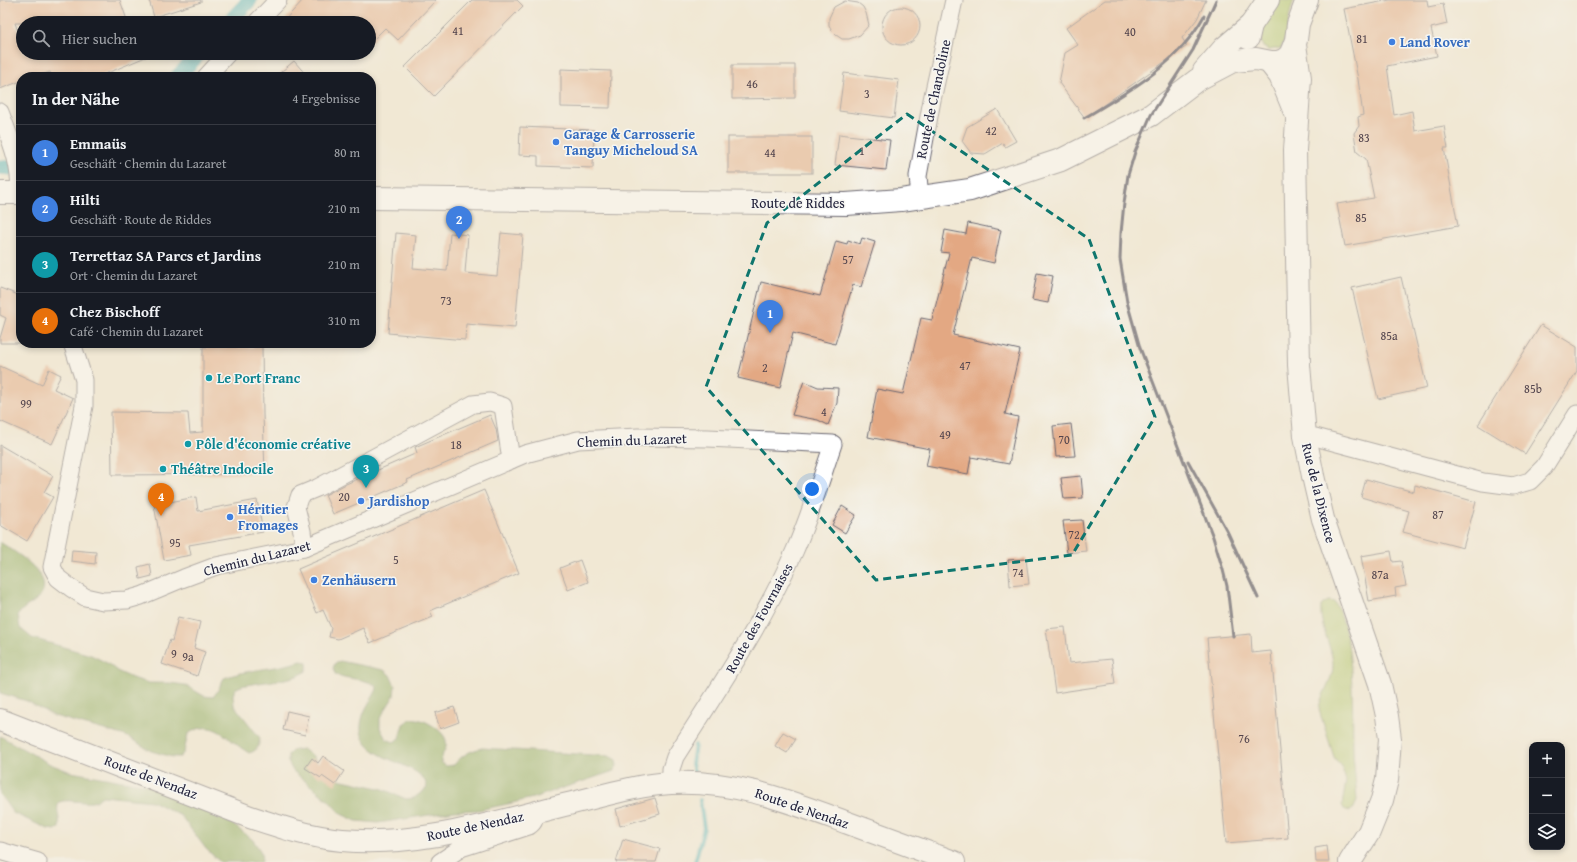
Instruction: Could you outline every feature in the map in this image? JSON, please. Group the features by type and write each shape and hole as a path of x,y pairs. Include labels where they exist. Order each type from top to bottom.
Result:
{"main road":[{"path":"1266,61 1249,45 1248,39 1251,25 1268,0"},
{"path":"1296,35 1307,0"},
{"name":"Route de Riddes","path":"1197,80 1224,48 1251,25"},
{"name":"Route de Riddes","path":"376,198 846,204 920,198 970,190 1061,160 1151,115 1197,80 1233,61 1248,59 1278,62 1284,60 1290,55 1296,35"},
{"name":"Rue de la Dixence","path":"1296,35 1300,78 1296,117 1295,150 1299,365 1305,436 1323,519 1380,684 1389,726 1390,751 1385,791 1374,822 1357,859"},
{"name":"Rue de la Dixence","path":"1266,61 1280,76 1291,99 1296,117"},
{"name":"Route de Nendaz","path":"0,720 250,817 284,828 342,840 367,841 419,838 444,834 635,788 671,776 764,793 954,862"}],"street":[{"path":"263,16 278,0"},
{"name":"Route de Chandoline","path":"920,198 918,176 932,100 954,0"},
{"path":"211,72 222,60"},
{"path":"0,112 4,133 16,154 15,189"},
{"name":"Chemin du Lazaret","path":"74,348 84,380 84,406 52,568 58,578 71,588 85,597 103,601 116,601 140,596 216,566 304,548 525,454 578,440 638,437 708,438 834,444"},
{"path":"304,548 302,531 296,507 300,495 317,488 473,404 490,402 503,406 511,460"},
{"path":"1305,436 1318,438 1483,482 1513,486 1530,481 1544,467 1577,414"},
{"name":"Route des Fournaises","path":"671,776 675,757 740,655 769,604 796,549 834,444"},
{"path":"440,862 461,848 529,826 535,819 533,813"},
{"path":"0,851 38,862"}],"highlighted area":[{"path":"907,114 1089,239 1155,417 1072,555 876,580 706,387 767,223"}],"green space":[{"path":"1281,0 1294,0 1281,48 1269,50 1263,47 1259,34"},
{"path":"0,542 32,565 43,581 43,589 39,597 23,609 18,615 20,628 32,638 91,655 107,663 117,671 132,678 149,683 185,685 204,696 213,697 218,691 224,678 233,675 301,661 307,662 307,670 295,677 244,685 235,689 233,695 234,705 260,738 257,748 249,753 220,732 206,728 197,729 188,734 184,752 180,757 172,757 151,751 126,736 54,716 27,701 0,693"},
{"path":"1328,601 1335,602 1341,617 1346,634 1351,672 1353,758 1357,800 1354,808 1349,811 1344,809 1342,805 1346,781 1342,768 1334,757 1319,710 1333,669 1332,656 1323,627 1321,613 1321,606"},
{"path":"340,661 384,670 390,675 395,686 394,696 380,718 380,728 386,739 394,742 399,738 403,724 410,719 426,722 432,725 445,737 446,746 441,762 446,766 454,765 466,754 482,748 609,756 616,760 617,766 614,771 533,798 508,804 479,810 455,811 378,823 356,821 341,814 328,800 293,771 288,762 288,755 293,750 303,749 313,756 320,768 334,778 383,789 406,799 414,798 427,788 423,778 414,771 377,753 367,745 362,734 362,719 363,714 377,689 375,685 370,683 335,674 333,668 335,663"},
{"path":"0,736 50,764 71,772 146,785 208,809 232,824 253,840 261,852 262,862 220,862 206,849 181,816 152,801 103,796 92,802 59,802 59,828 55,830 48,829 13,813 0,795"}],"building":[{"path":"0,0 120,0 126,16 16,16 16,60 138,60 110,72 16,72 16,83 0,89"},
{"path":"149,0 201,0 201,2 154,16"},
{"path":"303,0 436,0 398,40 385,28 376,37 376,16 288,16"},
{"path":"472,0 517,0 523,6 434,96 405,67"},
{"path":"1105,0 1206,0 1197,19 1182,38 1187,46 1085,118 1059,83 1065,53 1078,45 1066,28"},
{"path":"1390,0 1427,0 1428,7 1443,4 1447,24 1431,28 1437,56 1387,66 1394,115 1412,111 1415,131 1444,126 1448,148 1444,148 1458,226 1345,246 1337,204 1374,198 1366,159 1357,152 1354,133 1359,126 1358,117 1363,115 1358,79 1344,9"},
{"path":"845,1 858,3 863,7 869,25 860,35 849,39 842,39 836,35 829,25 829,18 834,7"},
{"path":"897,7 905,7 915,12 919,19 919,33 915,40 905,45 897,45 887,40 885,37 882,30 882,22 887,12 890,10"},
{"path":"294,61 304,72 281,72"},
{"path":"732,65 795,65 795,98 732,99"},
{"path":"561,69 611,71 610,108 561,107"},
{"path":"844,73 899,80 894,118 839,111"},
{"path":"997,109 1016,141 1005,147 1003,143 985,154 971,153 962,141 967,127"},
{"name":"Garage & Carrosserie Tanguy Micheloud SA","path":"520,127 594,130 593,168 538,166 538,156 519,155"},
{"path":"839,134 890,140 886,170 835,165"},
{"path":"728,137 812,137 812,173 728,173"},
{"path":"968,223 1001,230 994,263 972,258 953,335 1020,350 1005,414 1018,417 1009,464 971,457 968,474 926,466 930,449 868,437 877,389 903,394 921,318 932,320 949,253 941,252 945,230 966,234"},
{"path":"396,233 416,235 413,268 447,271 450,233 468,235 465,273 497,276 501,233 523,235 515,328 466,324 465,340 388,333"},
{"path":"862,238 875,242 861,287 853,285 835,344 793,333 780,388 738,378 761,282 820,296 836,241 847,244 848,240 860,244"},
{"path":"1037,273 1053,276 1048,303 1032,300"},
{"path":"1401,277 1427,388 1378,399 1352,288"},
{"path":"0,288 16,294 16,343 0,343 6,318 0,315"},
{"path":"1541,325 1577,347 1577,371 1525,454 1478,425"},
{"name":"Pôle d'économie créative","path":"203,348 262,348 265,474 112,475 111,412 188,413 190,433 203,432"},
{"path":"0,366 42,385 49,369 61,375 54,389 73,398 52,444 0,421"},
{"path":"804,381 818,387 838,388 837,403 828,425 818,420 792,415"},
{"path":"490,415 496,429 498,441 333,514 325,495 346,484 417,453 415,447"},
{"path":"1071,424 1075,456 1056,457 1053,426"},
{"path":"0,445 53,476 44,492 53,497 27,541 0,525"},
{"path":"1081,476 1083,498 1064,499 1061,478"},
{"path":"1366,479 1414,492 1415,485 1476,502 1463,548 1403,532 1409,511 1361,497"},
{"path":"484,490 519,573 430,611 433,617 370,643 363,628 338,639 329,637 331,628 323,610 317,613 298,569"},
{"path":"196,497 198,511 257,500 263,532 189,545 191,555 164,560 154,505"},
{"path":"842,506 856,515 845,533 832,525"},
{"path":"1082,520 1086,551 1067,553 1063,521"},
{"path":"72,550 96,552 95,564 71,561"},
{"path":"1391,551 1393,562 1401,561 1406,586 1395,588 1396,596 1369,601 1361,556"},
{"path":"1026,559 1029,584 1010,586 1008,560"},
{"path":"580,560 588,582 568,590 560,568"},
{"path":"150,564 152,576 140,579 138,567"},
{"path":"178,617 200,622 194,648 205,652 197,676 162,664 170,640 172,641"},
{"path":"1065,627 1069,663 1112,659 1115,684 1055,693 1046,629"},
{"path":"1251,634 1252,653 1271,651 1288,838 1226,843 1207,638"},
{"path":"454,707 459,722 440,729 435,713"},
{"path":"287,711 309,716 305,735 283,730"},
{"path":"783,732 796,739 787,753 775,746"},
{"path":"323,756 344,771 335,785 322,776 321,778 305,768 312,758 318,763"},
{"path":"655,798 660,814 620,826 616,809"},
{"path":"623,839 660,849 656,862 616,862"},
{"path":"1327,846 1329,862 1316,862 1315,848"}],"waterway":[{"path":"235,16 250,0"},
{"path":"182,72 193,60"},
{"path":"0,167 16,169"},
{"path":"694,771 692,764 695,745"},
{"path":"695,862 704,828 700,800"}],"railway":[{"path":"1216,0 1193,50 1151,115 1135,152 1128,175 1124,203 1120,259 1127,302 1140,348 1213,537 1223,570 1227,586 1233,636"},
{"path":"1084,118 1135,87 1166,63 1193,33 1204,16"},
{"path":"1188,461 1227,531 1258,598"}],"place":[{"name":"Land Rover","path":"1392,42"},
{"name":"Garage & Carrosserie Tanguy Micheloud SA","path":"556,142"},
{"name":"Hilti","path":"459,239"},
{"name":"Emmaüs","path":"770,333"},
{"name":"Le Port Franc","path":"209,378"},
{"name":"Pôle d'économie créative","path":"188,444"},
{"name":"Théâtre Indocile","path":"163,469"},
{"name":"Terrettaz SA Parcs et Jardins","path":"366,488"},
{"name":"Jardishop","path":"361,501"},
{"name":"Chez Bischoff","path":"161,516"},
{"name":"Héritier Fromages","path":"230,517"},
{"name":"Zenhäusern","path":"314,580"}]}
